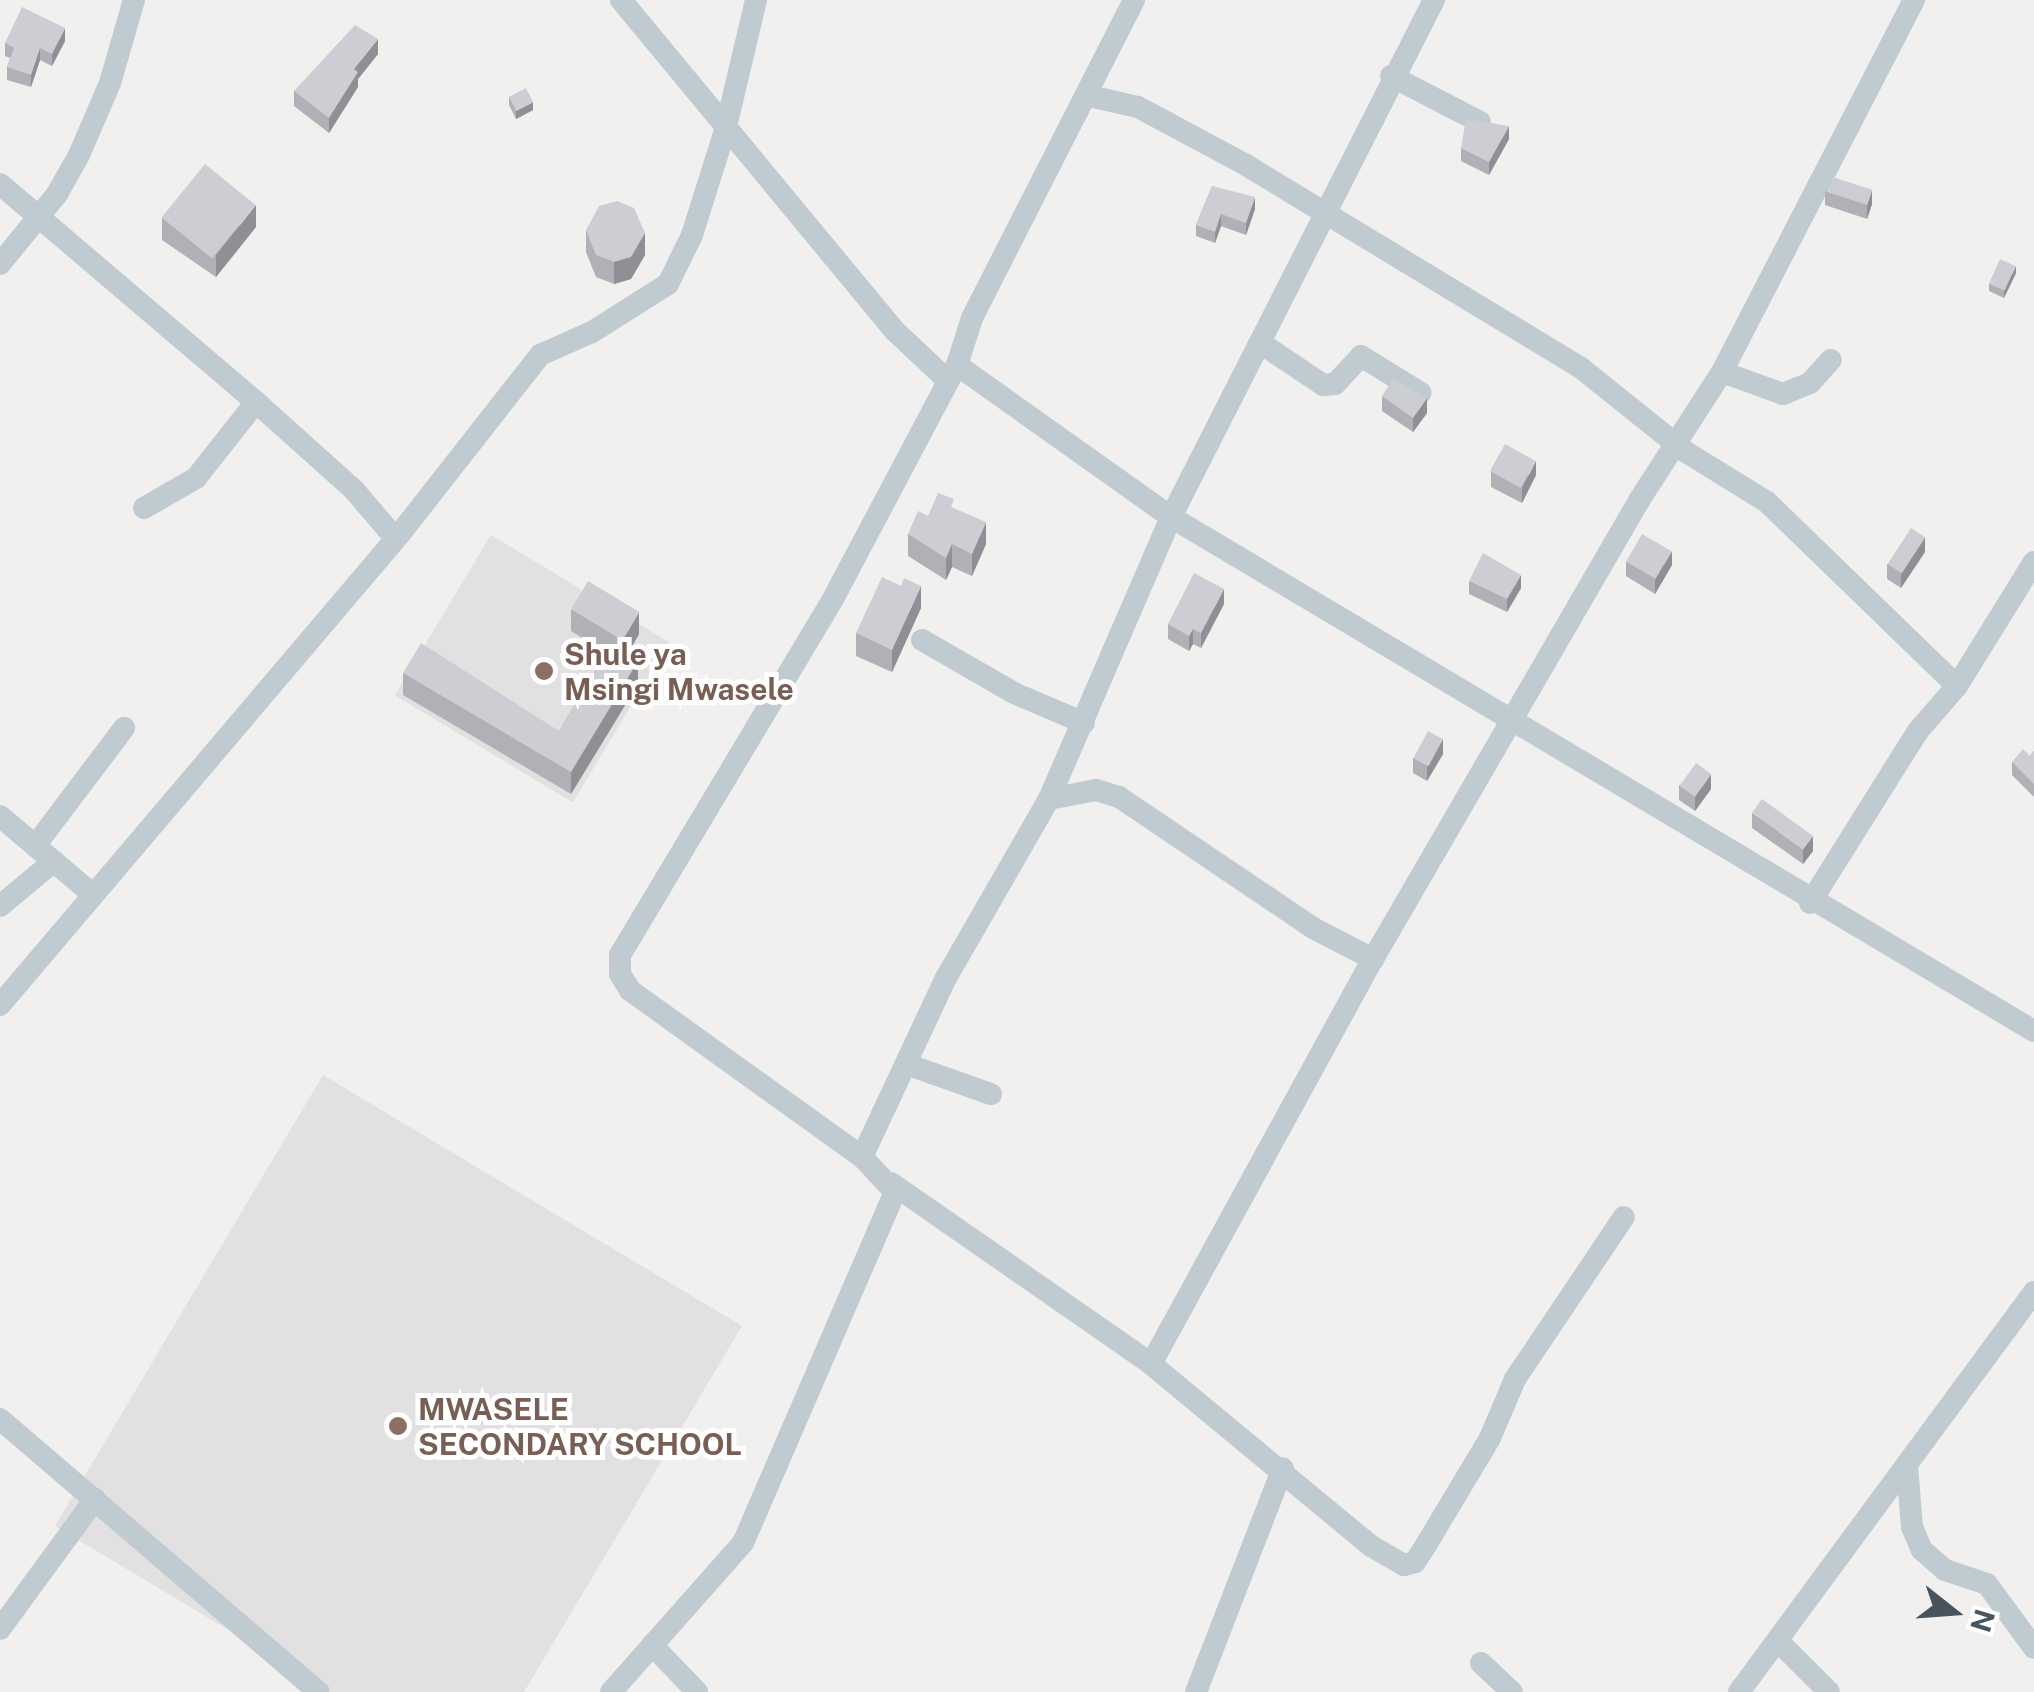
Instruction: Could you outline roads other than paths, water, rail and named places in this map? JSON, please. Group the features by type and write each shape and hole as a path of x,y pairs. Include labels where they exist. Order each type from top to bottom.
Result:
{"street":[{"path":"0,264 40,218 78,155 110,83 134,0"},
{"path":"621,0 894,330 1171,517 1515,718 1810,903 2034,1031"},
{"path":"0,1006 396,538 540,356 592,332 668,284 692,235 726,127 756,0"},
{"path":"1134,0 1089,96 972,318 953,373 776,700 631,929 618,966 630,990 676,1029 1151,1364 1283,1468 1371,1546 1404,1565 1415,1562 1490,1438 1515,1379 1624,1217"},
{"path":"862,1157 909,1065 946,978 1049,800 1171,517 1262,344 1391,76 1434,0"},
{"path":"1151,1364 1372,959 1722,372 1914,0"},
{"path":"1391,76 1480,122"},
{"path":"1089,96 1138,107 1326,210 1498,312 1676,444 1766,502 1814,542 1958,686"},
{"path":"0,184 256,402 354,490 396,538"},
{"path":"1262,344 1322,386 1335,384 1358,356 1421,393"},
{"path":"1722,372 1783,394 1810,383 1832,360"},
{"path":"144,508 196,478 256,402"},
{"path":"1810,903 1918,731 1958,686 2034,562"},
{"path":"922,640 1014,693 1084,722"},
{"path":"35,846 124,728"},
{"path":"1049,800 1096,790 1119,797 1313,928 1372,959"},
{"path":"0,816 91,894"},
{"path":"0,906 54,861"},
{"path":"909,1065 991,1094"},
{"path":"612,1692 717,1578 758,1516 894,1200 891,1183"},
{"path":"1740,1692 1780,1643 2034,1292"},
{"path":"0,1419 319,1692"},
{"path":"1907,1466 1912,1527 1922,1550 1944,1570 1988,1584 2034,1648"},
{"path":"1196,1692 1283,1468"},
{"path":"0,1629 95,1500"},
{"path":"1780,1643 1829,1692"},
{"path":"652,1645 697,1692"},
{"path":"1481,1664 1512,1692"}],"place":[{"name":"Shule ya Msingi Mwasele","path":"544,671"},
{"name":"MWASELE SECONDARY SCHOOL","path":"398,1426"}]}
